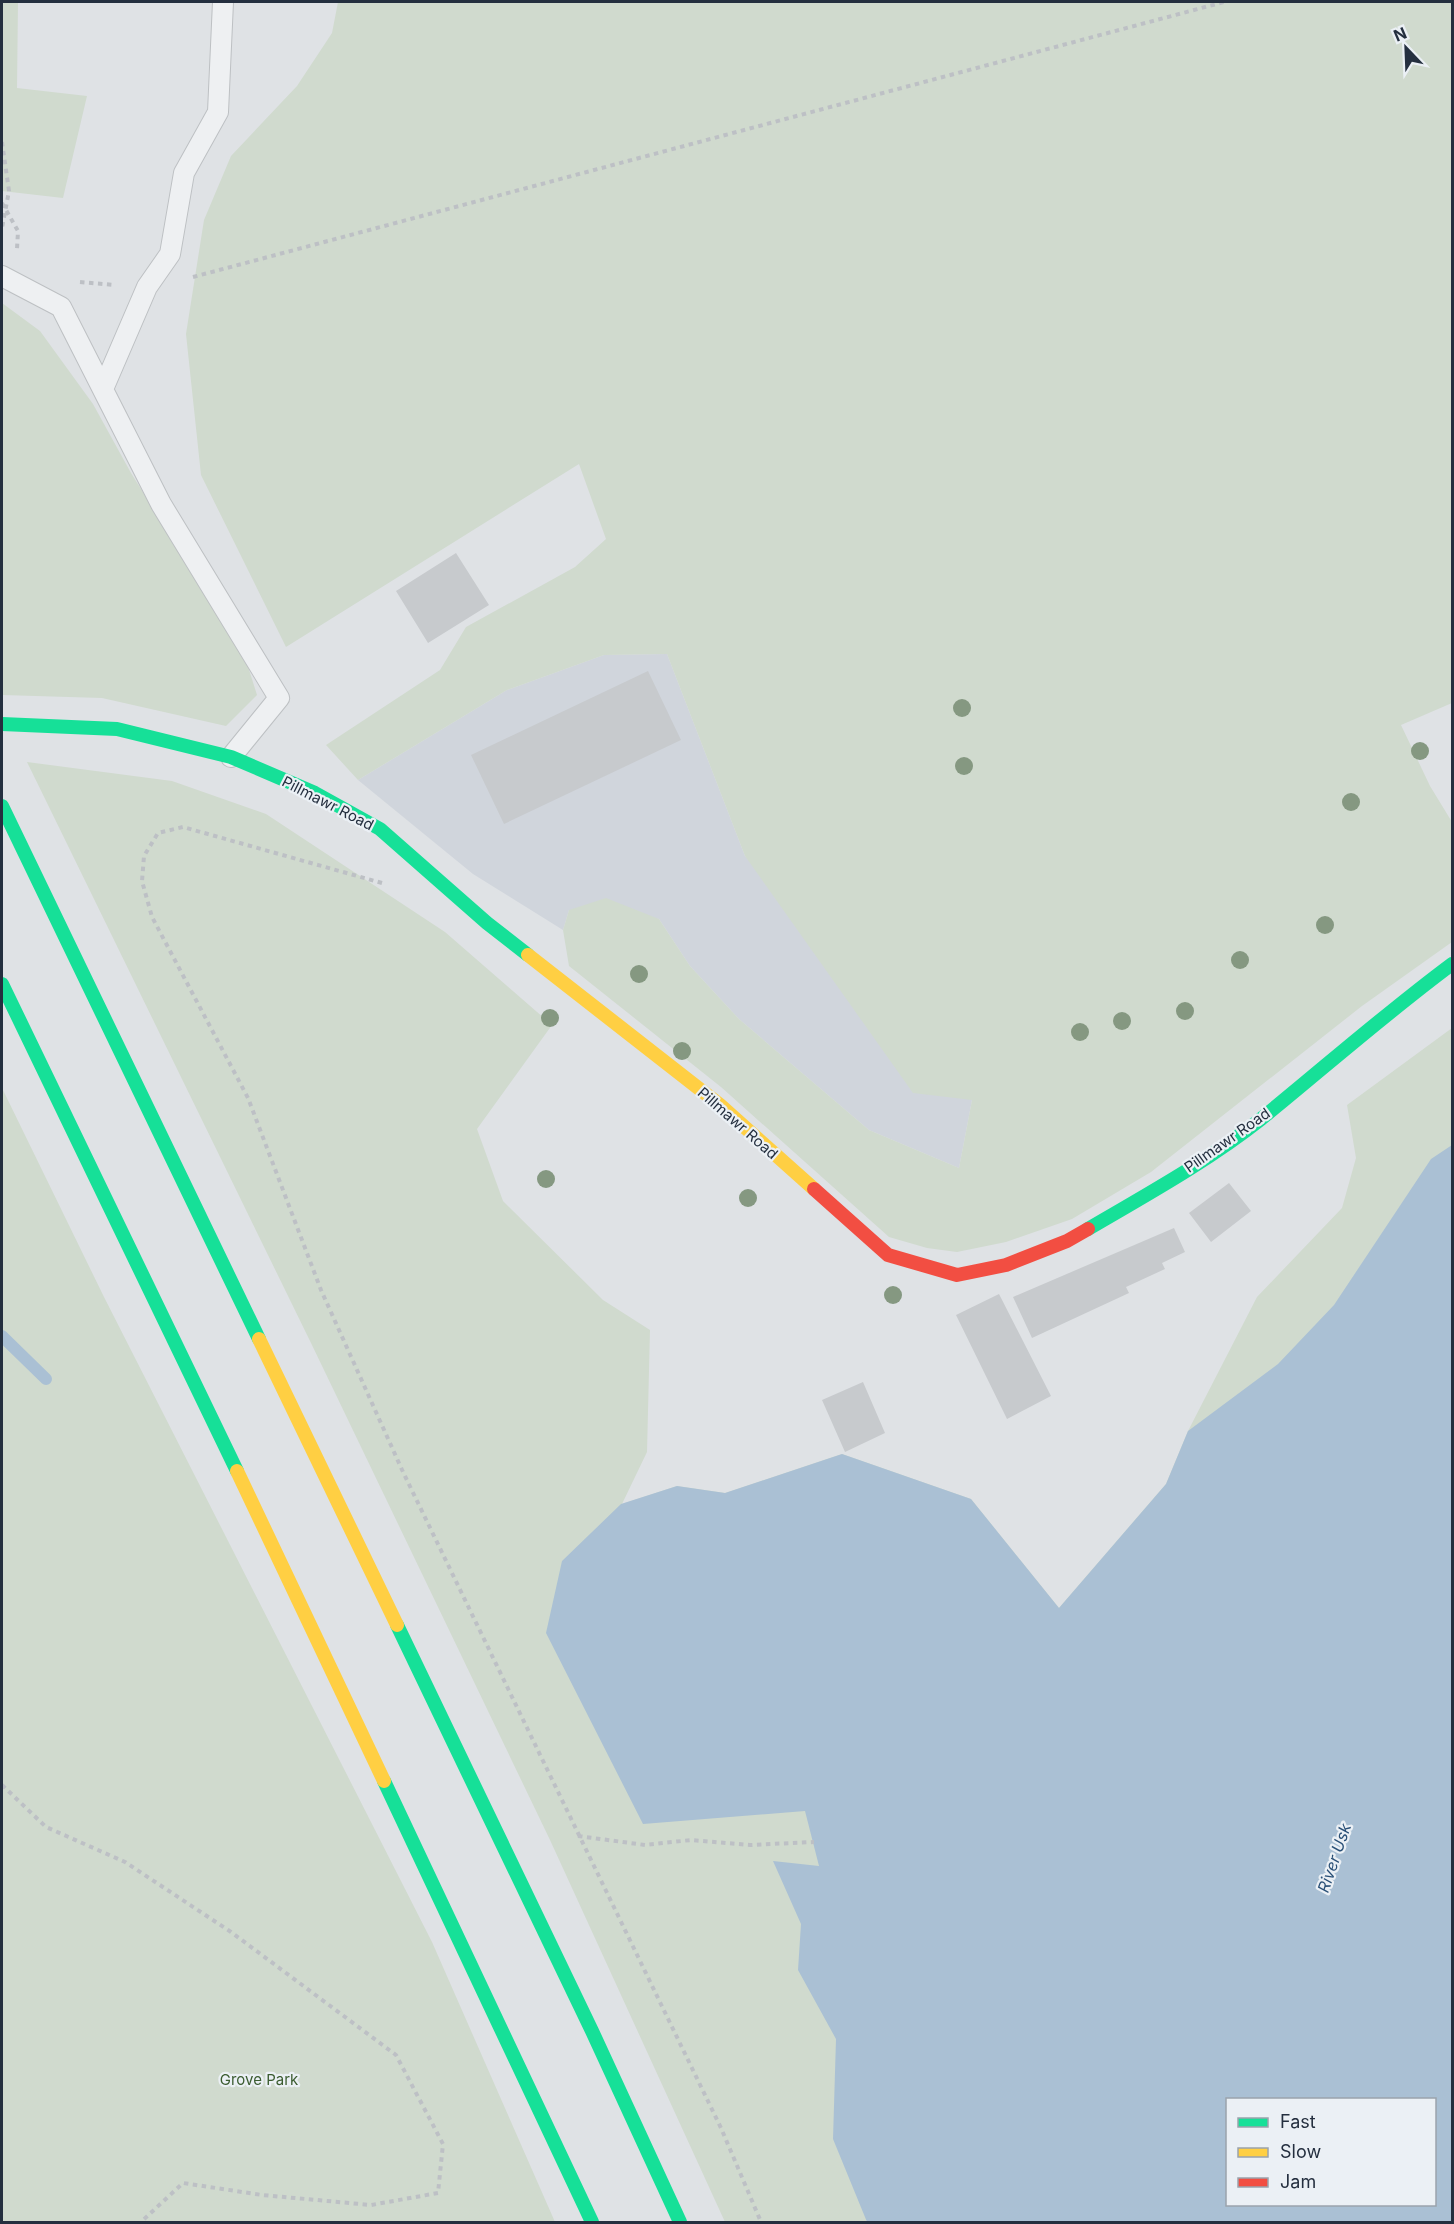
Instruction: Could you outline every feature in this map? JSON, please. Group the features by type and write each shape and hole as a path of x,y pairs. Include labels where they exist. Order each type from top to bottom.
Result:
{"main road":[{"name":"Pillmawr Road","path":"2,724 117,729 231,757 315,793 380,830 487,923 720,1105 888,1255 957,1275 1006,1265 1067,1241 1157,1189 1259,1120 1388,1011 1452,964"},
{"path":"2,806 453,1741 597,2042 680,2223"},
{"path":"2,984 124,1233 592,2223"}],"lane":[{"path":"103,389 147,288 170,254 184,173 218,112 223,2"},
{"path":"2,276 61,307 161,504 279,698 231,757"}],"path":[{"path":"78,282 147,288 1224,2"},
{"path":"2,142 9,191 2,228"},
{"path":"2,202 18,231 17,257"},
{"path":"383,884 183,827 158,833 144,856 142,881 152,917 172,960 248,1098 321,1290 403,1472 577,1836 721,2128 761,2223"},
{"path":"2,1785 46,1827 125,1862 231,1932 396,2055 443,2144 438,2193 371,2205 262,2195 183,2183 141,2223"},
{"path":"577,1836 645,1845 691,1840 750,1845 814,1842"}],"shaded area":[{"path":"667,654 745,856 972,1100 959,1168 869,1130 739,1019 690,966 659,919 569,910 563,930 473,874 358,780 507,690 604,655"}],"green space":[{"path":"2,2 18,2 17,88 87,96 63,198 2,191"},
{"path":"338,2 1452,2 1452,703 1401,725 1430,786 1452,822 1452,942 1362,1006 1151,1172 1072,1219 1006,1242 957,1252 927,1248 889,1237 721,1087 569,966 563,930 569,910 606,898 659,919 690,966 739,1019 869,1130 959,1168 972,1100 913,1093 745,856 667,654 604,655 507,690 358,780 326,745 440,670 466,627 575,567 606,539 579,464 286,647 201,475 186,334 204,220 231,156 297,86 332,33"},
{"path":"2,303 40,331 93,404 131,473 244,654 257,695 226,726 102,698 2,695"},
{"path":"27,762 172,781 266,814 445,932 552,1025 477,1129 503,1201 603,1300 650,1330 647,1452 622,1504 677,1486 725,1493 842,1454 971,1499 1059,1608 1166,1484 1188,1431 1257,1297 1342,1208 1356,1158 1347,1105 1452,1028 1452,1352 810,1827 820,1866 867,2222 866,2219 866,2222 725,2222 550,1840 311,1343"},
{"name":"Grove Park","path":"2,1088 104,1297 432,1942 555,2222 2,2222"}],"water":[{"name":"River Usk","path":"1452,1145 1452,2222 867,2222 833,2139 836,2039 798,1970 801,1924 773,1861 819,1866 805,1811 643,1824 546,1633 562,1561 621,1504 677,1486 725,1493 842,1454 971,1499 1059,1608 1166,1484 1188,1431 1278,1364 1334,1305 1431,1159"}],"building":[{"path":"456,553 489,605 428,643 396,591"},
{"path":"648,671 681,740 504,824 471,755"},
{"path":"1229,1183 1251,1211 1211,1242 1189,1213"},
{"path":"1174,1228 1185,1252 1162,1263 1165,1269 1126,1287 1129,1293 1032,1338 1013,1297"},
{"path":"999,1294 1051,1396 1007,1419 956,1315"},
{"path":"863,1382 885,1433 845,1452 822,1400"}],"waterway":[{"path":"2,1336 46,1379"}],"traffic: fast":[{"path":"2,724 117,729 231,757 315,793 380,829 487,923 528,955"},
{"path":"2,806 259,1339"},
{"path":"1088,1229 1176,1177 1241,1134 1452,964"},
{"path":"2,984 237,1471"},
{"path":"397,1625 592,2031 680,2222"},
{"path":"384,1781 592,2222"}],"traffic: slow":[{"path":"528,955 720,1105 814,1189"},
{"path":"259,1339 397,1625"},
{"path":"237,1471 384,1781"}],"traffic: jam":[{"path":"814,1189 888,1255 957,1275 1006,1265 1067,1241 1088,1229"}]}
